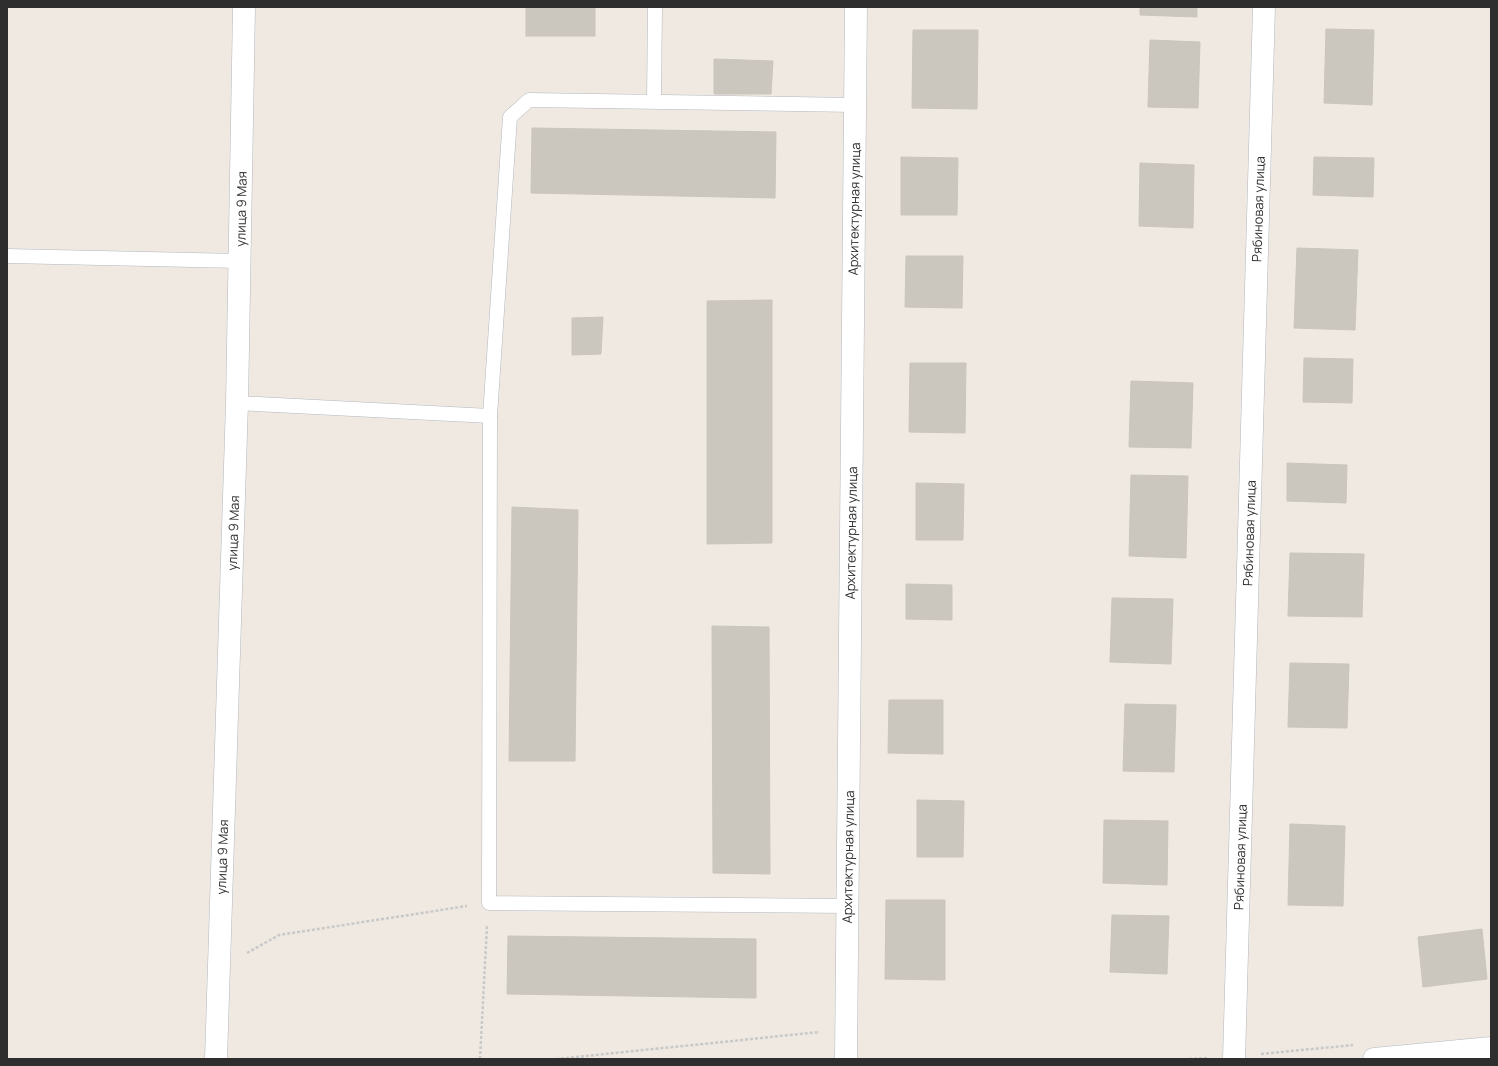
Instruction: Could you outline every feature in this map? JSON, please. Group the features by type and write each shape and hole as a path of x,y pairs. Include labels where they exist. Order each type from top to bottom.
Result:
{"street":[{"name":"улица 9 Мая","path":"216,1059 237,403 244,7"},
{"name":"Архитектурная улица","path":"846,1059 856,7"},
{"name":"Рябиновая улица","path":"1234,1058 1264,7"},
{"path":"1366,1052 1491,1048"}],"lane":[{"path":"654,101 655,7"},
{"path":"847,906 489,903 490,416 510,117 529,100 855,105"},
{"path":"7,256 240,261"},
{"path":"237,403 490,416"}],"path":[{"path":"246,961 246,953 279,935 489,903 480,1059"},
{"path":"556,1059 846,1030"},
{"path":"1188,1059 1366,1052"}],"building":[{"path":"526,7 595,7 595,36 526,36"},
{"path":"1140,7 1197,7 1197,17 1140,15"},
{"path":"1326,29 1374,30 1372,105 1324,103"},
{"path":"913,30 978,30 977,109 912,108"},
{"path":"1150,40 1200,42 1198,108 1148,107"},
{"path":"714,59 773,61 771,94 714,94"},
{"path":"532,128 776,132 775,198 531,193"},
{"path":"901,157 958,158 957,215 901,215"},
{"path":"1314,157 1374,158 1373,197 1313,195"},
{"path":"1140,163 1194,165 1193,228 1139,226"},
{"path":"1297,248 1358,250 1355,330 1294,328"},
{"path":"906,256 963,256 962,308 905,307"},
{"path":"772,300 772,543 707,544 707,301"},
{"path":"603,317 601,354 572,355 572,318"},
{"path":"1304,358 1353,359 1352,403 1303,402"},
{"path":"910,363 966,363 965,433 909,432"},
{"path":"1131,381 1193,383 1191,448 1129,447"},
{"path":"1287,463 1347,465 1346,503 1287,501"},
{"path":"1131,475 1188,476 1186,558 1129,556"},
{"path":"916,483 964,484 963,540 916,540"},
{"path":"512,507 578,510 575,761 509,761"},
{"path":"1290,553 1364,554 1362,617 1288,616"},
{"path":"906,584 952,585 952,620 906,619"},
{"path":"1112,598 1173,599 1171,664 1110,662"},
{"path":"712,626 769,627 770,874 713,873"},
{"path":"1290,663 1349,664 1347,728 1288,727"},
{"path":"889,700 943,700 943,754 888,753"},
{"path":"1125,704 1176,705 1174,772 1123,771"},
{"path":"917,800 964,801 963,857 917,857"},
{"path":"1104,820 1168,821 1167,885 1103,883"},
{"path":"1290,824 1345,826 1343,906 1288,905"},
{"path":"886,900 945,900 945,980 885,979"},
{"path":"1112,915 1169,916 1167,974 1110,972"},
{"path":"1482,929 1487,979 1423,987 1418,937"},
{"path":"508,936 756,939 756,998 507,994"}]}
